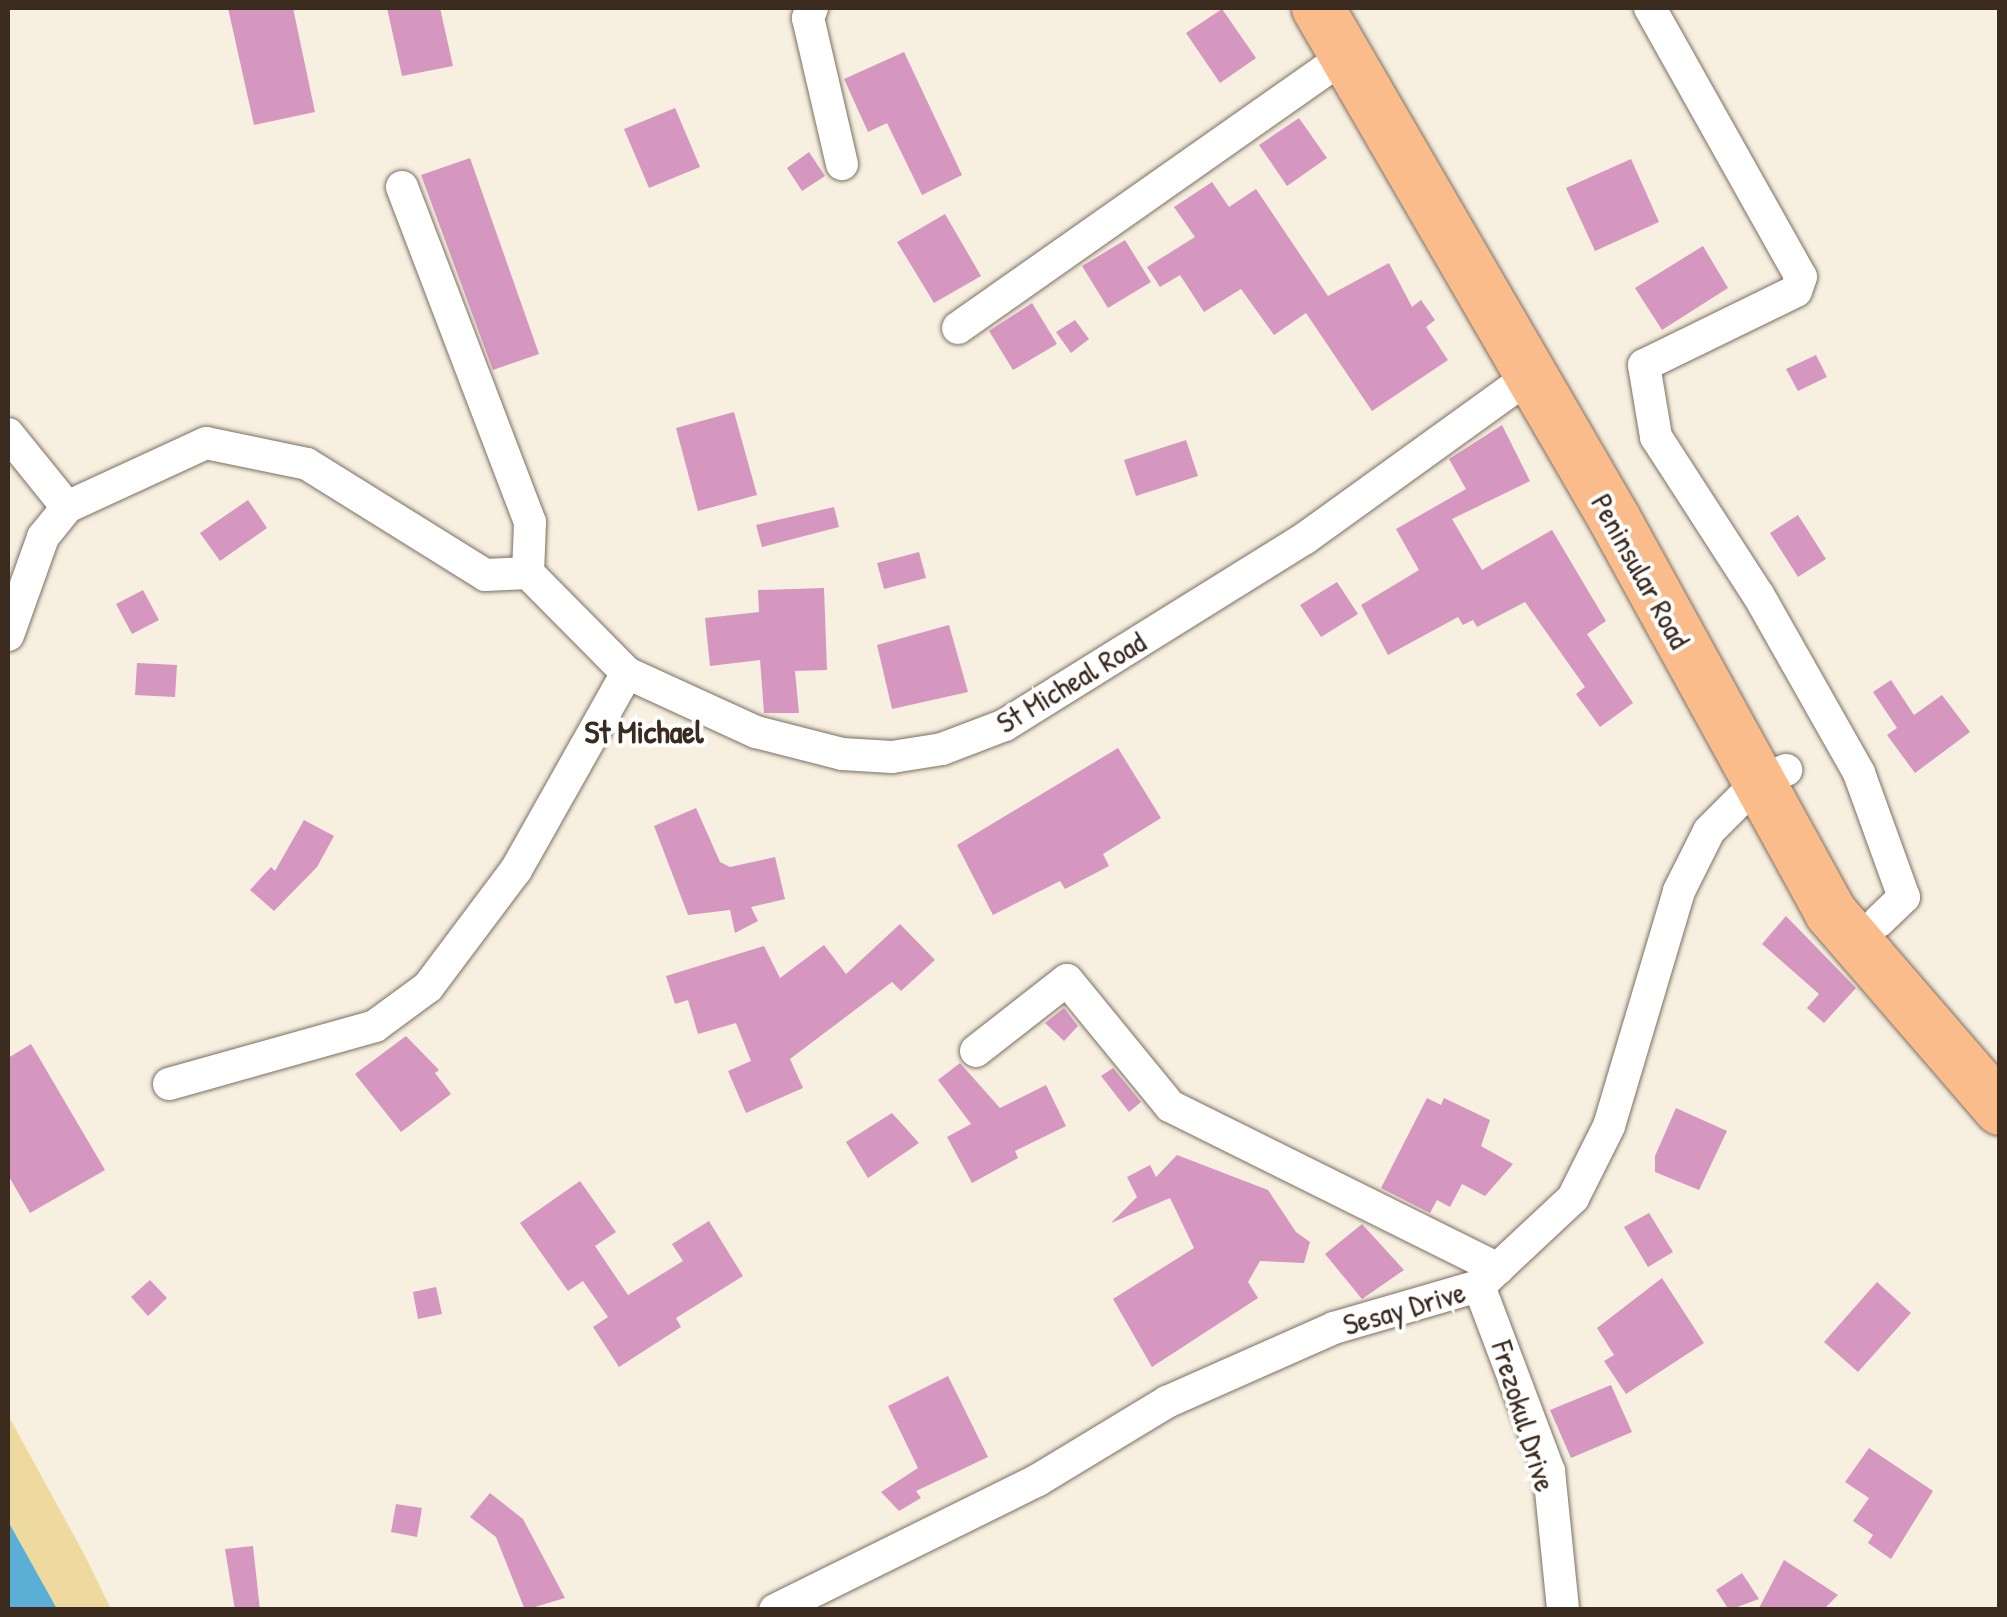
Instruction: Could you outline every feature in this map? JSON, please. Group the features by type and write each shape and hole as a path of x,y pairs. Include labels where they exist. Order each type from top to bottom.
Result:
{"main road":[{"name":"Peninsular Road","path":"1318,8 1351,32 1771,776 1831,913 2000,1109"},
{"name":"Peninsular Road","path":"1351,32 1530,376 1771,776 1950,1016 2000,1066"}],"street":[{"path":"812,8 808,18 842,164"},
{"path":"1650,8 1801,278 1796,291 1644,365 1656,437 1759,596 1859,773 1904,897 1879,922"},
{"path":"958,328 1351,32"},
{"path":"8,636 43,537 67,506 188,449 224,443 307,464 484,575 528,573 530,522 402,187"},
{"name":"St Micheal Road","path":"528,573 628,673 756,732 842,754 892,757 942,749 1005,725 1304,540 1530,376"},
{"path":"8,434 67,506"},
{"path":"169,1084 375,1026 428,987 516,870 628,673"},
{"name":"Sesay Drive","path":"775,1610 1038,1480 1167,1402 1334,1328 1489,1277 1572,1198 1610,1126 1678,891 1708,831 1771,776"},
{"path":"976,1052 1067,980 1170,1106 1489,1277"},
{"name":"Frezokul Drive","path":"1489,1277 1548,1472 1563,1610"}],"sand":[{"path":"8,1415 111,1609 57,1609 8,1521"}],"water":[{"path":"8,1521 57,1609 8,1609"}],"building":[{"path":"228,8 293,8 315,112 254,125"},
{"path":"387,8 440,8 453,66 402,76"},
{"path":"1222,9 1256,58 1220,83 1186,33"},
{"path":"904,52 962,175 922,195 887,123 868,132 844,79"},
{"path":"675,108 700,167 649,188 624,129"},
{"path":"1299,118 1327,158 1287,186 1259,145"},
{"path":"809,152 825,176 802,191 787,168"},
{"path":"470,158 539,354 493,370 421,175"},
{"path":"1631,159 1659,222 1595,251 1566,188"},
{"path":"1212,182 1229,207 1256,189 1328,296 1389,263 1412,307 1421,300 1435,320 1426,327 1448,360 1372,411 1306,313 1274,335 1241,289 1204,312 1180,275 1160,287 1147,267 1195,237 1174,207"},
{"path":"945,214 981,276 934,303 897,242"},
{"path":"1125,240 1151,282 1108,308 1082,266"},
{"path":"1703,246 1728,288 1662,330 1635,288"},
{"path":"1032,303 1057,344 1013,370 989,331"},
{"path":"1075,320 1089,339 1071,353 1056,332"},
{"path":"1816,355 1827,377 1798,391 1786,369"},
{"path":"734,412 757,495 698,511 676,428"},
{"path":"1502,425 1530,481 1452,519 1482,570 1552,530 1606,621 1587,634 1633,703 1600,727 1576,694 1585,687 1525,602 1477,627 1473,620 1463,625 1458,617 1388,655 1361,605 1419,570 1396,529 1466,489 1449,459"},
{"path":"1186,440 1198,476 1136,496 1124,460"},
{"path":"248,500 267,528 220,561 200,533"},
{"path":"834,507 839,527 762,547 756,525"},
{"path":"1798,515 1826,559 1798,577 1770,533"},
{"path":"919,552 926,578 884,589 877,563"},
{"path":"1337,582 1358,614 1321,637 1300,605"},
{"path":"824,588 827,670 795,671 799,713 764,713 760,660 710,666 705,618 759,612 758,590"},
{"path":"143,590 159,620 132,634 116,604"},
{"path":"949,625 968,692 892,709 877,645"},
{"path":"137,663 177,665 175,697 135,695"},
{"path":"1891,680 1914,715 1942,695 1970,732 1915,773 1887,735 1897,728 1873,692"},
{"path":"1118,748 1161,818 1103,854 1109,866 1065,889 1060,881 993,915 957,845"},
{"path":"696,808 720,862 730,867 775,857 785,899 751,907 758,921 735,933 730,910 688,915 654,826"},
{"path":"304,820 334,836 317,867 274,911 250,890 271,867 275,871"},
{"path":"1786,916 1856,988 1824,1023 1807,1008 1819,994 1762,944"},
{"path":"900,924 935,960 901,991 892,982 790,1059 803,1088 746,1113 728,1071 751,1061 736,1023 698,1034 688,1000 675,1004 666,976 764,946 780,978 824,945 846,974"},
{"path":"1064,1008 1078,1026 1064,1041 1045,1023"},
{"path":"406,1036 439,1070 435,1073 451,1094 401,1132 355,1074"},
{"path":"31,1044 105,1170 30,1213 8,1175 8,1058"},
{"path":"960,1063 1000,1108 1046,1085 1066,1126 1015,1151 1018,1158 972,1183 947,1137 971,1124 938,1080"},
{"path":"1113,1068 1141,1102 1129,1112 1101,1076"},
{"path":"1427,1098 1441,1105 1444,1098 1490,1120 1481,1146 1513,1164 1485,1196 1462,1184 1450,1207 1437,1200 1430,1213 1381,1188"},
{"path":"1676,1108 1727,1131 1699,1190 1655,1172 1655,1156"},
{"path":"892,1113 919,1143 868,1178 846,1142"},
{"path":"1177,1155 1268,1190 1296,1232 1310,1242 1304,1263 1260,1261 1248,1282 1258,1298 1152,1367 1113,1299 1194,1248 1170,1198 1111,1223 1137,1197 1127,1177 1150,1165 1156,1177"},
{"path":"580,1181 616,1232 595,1246 628,1295 683,1261 672,1244 709,1221 743,1276 676,1318 681,1327 619,1367 593,1327 608,1317 583,1281 568,1291 520,1223"},
{"path":"1649,1213 1673,1252 1648,1267 1624,1227"},
{"path":"1362,1224 1404,1270 1362,1299 1325,1254"},
{"path":"1662,1278 1704,1343 1626,1394 1604,1361 1614,1355 1597,1328"},
{"path":"150,1280 167,1298 148,1316 131,1297"},
{"path":"1877,1282 1911,1313 1858,1372 1824,1342"},
{"path":"436,1287 442,1314 418,1319 413,1292"},
{"path":"948,1376 988,1457 916,1491 921,1498 899,1511 881,1492 918,1468 888,1406"},
{"path":"1611,1385 1632,1432 1571,1458 1550,1410"},
{"path":"1869,1448 1933,1491 1891,1559 1868,1543 1873,1535 1853,1521 1869,1498 1845,1482"},
{"path":"490,1493 523,1519 565,1598 525,1610 496,1537 470,1517"},
{"path":"396,1504 422,1508 417,1537 391,1532"},
{"path":"253,1546 260,1610 235,1610 225,1549"},
{"path":"1784,1560 1838,1595 1823,1610 1758,1610"},
{"path":"1742,1573 1759,1599 1729,1610 1716,1590"}],"district":[{"name":"St Michael","path":"644,732"}]}
